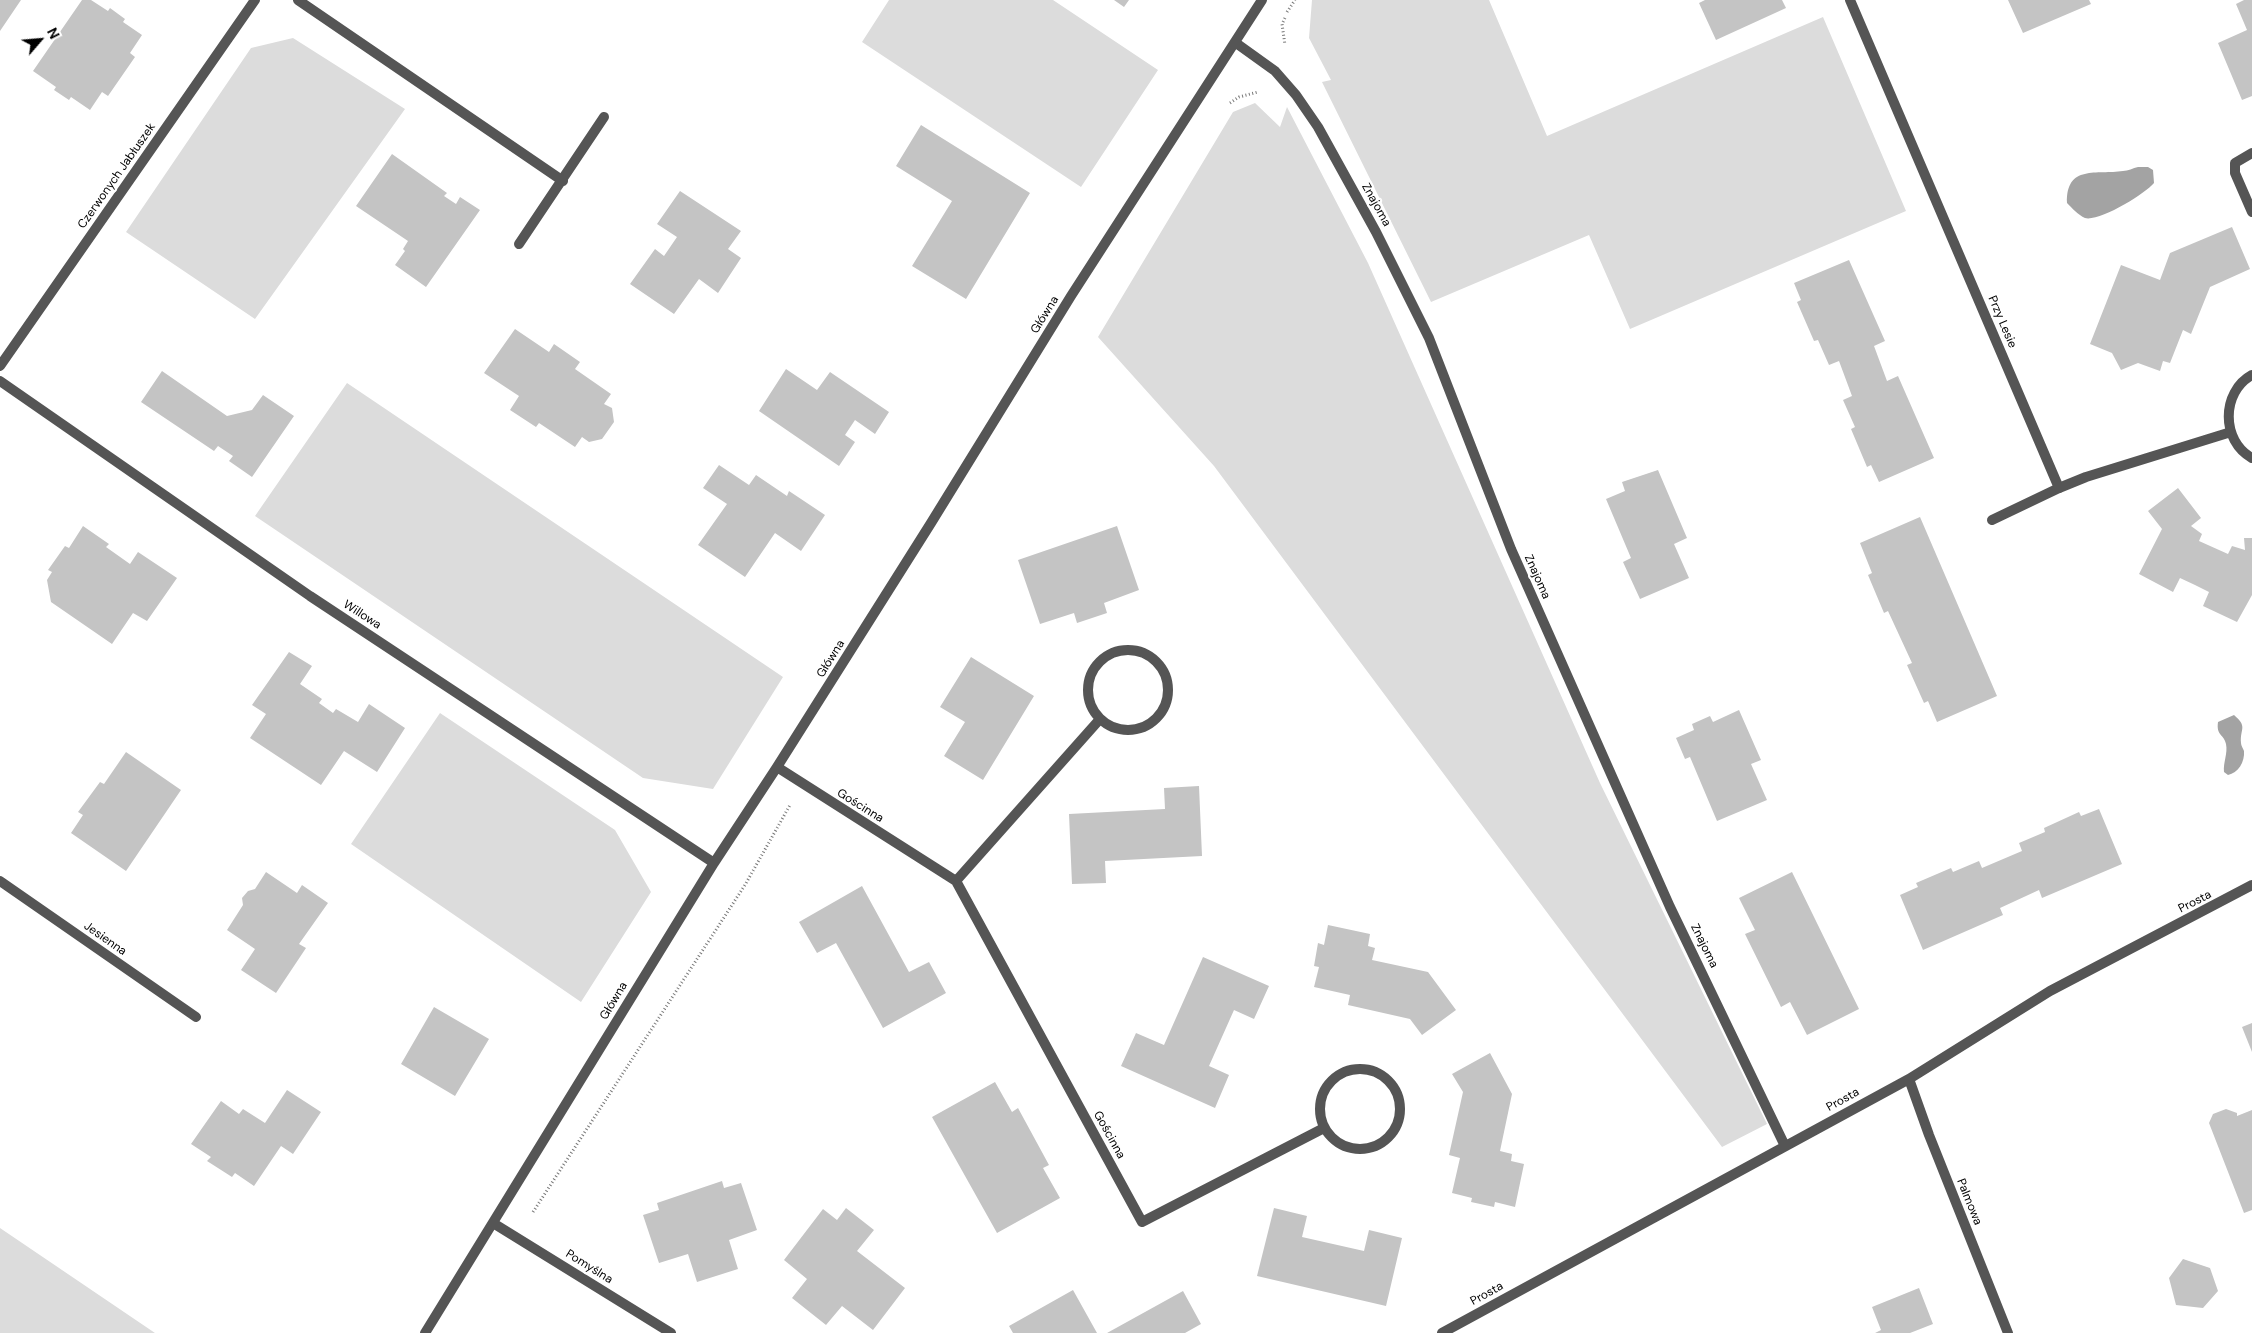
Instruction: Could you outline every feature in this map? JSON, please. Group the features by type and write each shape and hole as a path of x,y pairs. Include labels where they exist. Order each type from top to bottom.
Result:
{"street":[{"name":"Czerwonych Jabłuszek","path":"0,366 255,0"},
{"path":"298,0 563,180"},
{"name":"Główna","path":"425,1333 714,863 777,767 1071,296 1262,0"},
{"name":"Przy Lesie","path":"1850,0 2059,488"},
{"name":"Znajoma","path":"1236,43 1275,71 1296,95 1318,127 1376,232 1429,338 1511,549 1670,907 1785,1146"},
{"path":"519,244 604,117"},
{"path":"2252,153 2235,163 2235,173 2252,212"},
{"path":"2252,375 2234,392 2229,408 2228,425 2245,454 2252,458"},
{"name":"Willowa","path":"0,382 310,596 714,863"},
{"path":"1992,520 2086,477 2231,432"},
{"path":"1133,649 1150,655 1162,668 1168,683 1168,699 1161,714 1149,725 1137,729 1123,730 1110,726 1100,718 1092,708 1087,691 1090,674 1100,659 1116,650 1133,649"},
{"path":"956,881 1100,718"},
{"name":"Gościnna","path":"777,767 956,881 1142,1222 1324,1128"},
{"name":"Jesienna","path":"0,881 196,1017"},
{"name":"Prosta","path":"1442,1333 1909,1078 2050,991 2252,885"},
{"path":"1366,1069 1382,1075 1395,1087 1400,1102 1400,1119 1393,1134 1381,1144 1369,1149 1356,1150 1342,1146 1324,1128 1319,1111 1322,1093 1333,1079 1340,1074 1348,1070 1366,1069"},
{"name":"Palmowa","path":"1909,1078 1929,1135 2008,1333"},
{"name":"Pomyślna","path":"494,1223 671,1333"}],"path":[{"path":"1225,108 1239,97 1262,90 1275,71 1286,53 1282,24 1295,0"},
{"path":"517,1237 745,885 802,783"}],"shaded area":[{"path":"889,0 1053,0 1158,70 1081,187 862,42"},
{"path":"1312,0 1489,0 1547,136 1823,17 1906,211 1630,329 1589,235 1431,302 1322,82 1331,80 1309,38"},
{"path":"293,38 405,109 255,319 126,232 251,48"},
{"path":"1255,103 1280,127 1287,107 1368,263 1600,783 1767,1124 1722,1147 1214,466 1098,337 1233,112"},
{"path":"2138,167 2148,167 2153,170 2154,183 2132,200 2111,212 2092,218 2085,218 2067,203 2068,191 2072,182 2077,177 2085,174 2125,171"},
{"path":"347,383 783,677 713,789 643,778 255,516"},
{"path":"440,713 615,830 651,892 581,1002 351,844"},
{"path":"2234,715 2242,725 2241,743 2244,755 2238,769 2228,775 2224,772 2226,744 2218,730 2218,722"},
{"path":"0,1228 155,1333 0,1333"}],"building":[{"path":"0,0 21,0 0,31"},
{"path":"82,0 91,0 108,11 110,8 125,19 123,22 142,35 130,53 135,57 108,96 102,92 90,110 71,97 69,100 54,90 56,87 33,71"},
{"path":"1114,0 1129,0 1124,7"},
{"path":"1705,0 1782,0 1786,8 1716,40 1699,3"},
{"path":"2008,0 2089,0 2091,4 2023,33"},
{"path":"2244,0 2252,0 2252,96 2242,100 2218,43 2247,30 2236,4"},
{"path":"921,125 1030,193 966,299 912,266 952,201 896,166"},
{"path":"392,154 447,193 444,196 456,204 460,197 480,210 426,287 395,265 405,251 403,249 408,241 356,206"},
{"path":"680,191 741,231 728,249 741,258 718,293 699,279 674,314 630,284 655,249 664,256 677,237 657,224"},
{"path":"2232,227 2250,269 2210,287 2191,334 2183,330 2170,363 2163,361 2160,371 2138,363 2121,370 2112,353 2090,344 2121,265 2160,280 2170,253"},
{"path":"1849,260 1885,341 1874,346 1887,381 1898,376 1934,458 1879,482 1871,465 1867,467 1851,429 1855,427 1843,400 1852,396 1839,361 1829,365 1818,340 1814,341 1797,302 1801,300 1794,283"},
{"path":"515,329 549,352 554,344 580,362 575,369 611,394 604,404 612,408 614,422 602,439 589,442 582,437 575,447 539,423 536,427 510,410 519,396 484,373"},
{"path":"786,369 817,390 830,372 889,412 875,434 855,420 845,435 855,442 839,466 759,411"},
{"path":"162,371 227,416 252,410 263,395 294,416 252,477 229,461 233,456 218,446 214,451 141,402"},
{"path":"719,465 749,485 756,475 787,496 789,491 825,515 801,551 775,533 745,577 698,545 727,504 703,488"},
{"path":"1658,470 1687,538 1674,544 1689,578 1640,599 1623,562 1631,558 1606,499 1625,491 1622,482"},
{"path":"2178,488 2201,518 2191,526 2202,534 2199,541 2228,554 2232,546 2245,550 2244,538 2252,538 2252,595 2237,622 2203,606 2209,592 2195,585 2180,578 2173,592 2139,574 2162,529 2148,511"},
{"path":"1920,517 1997,696 1937,722 1928,701 1924,703 1907,665 1912,663 1888,611 1884,613 1868,575 1872,573 1860,543"},
{"path":"83,526 109,544 106,547 130,564 138,552 177,578 147,621 133,613 112,644 51,602 47,580 52,572 48,570 65,546 69,548"},
{"path":"1117,526 1139,590 1104,603 1107,613 1077,623 1074,613 1040,624 1018,560"},
{"path":"289,652 312,666 300,684 322,699 319,703 333,713 336,709 358,722 369,704 405,728 377,772 344,751 321,785 250,738 266,714 252,705"},
{"path":"971,657 1034,696 983,780 944,756 965,722 940,707"},
{"path":"1739,710 1761,760 1751,764 1767,800 1717,821 1690,757 1685,759 1676,738 1694,730 1692,724 1710,716 1713,722"},
{"path":"126,752 181,790 126,871 71,833 83,815 78,812 100,782 104,784"},
{"path":"1199,786 1202,856 1105,861 1106,883 1072,884 1069,814 1165,809 1164,788"},
{"path":"2099,809 2122,864 2042,898 2039,890 2000,908 2003,915 1923,950 1900,895 1918,887 1916,883 1951,868 1953,872 1979,861 1982,868 2022,851 2019,843 2045,832 2044,828 2079,812 2081,816"},
{"path":"266,872 297,893 302,885 328,903 299,944 306,948 276,993 241,970 255,949 227,930 243,905 242,898 248,891 255,889"},
{"path":"1792,872 1859,1009 1807,1035 1790,1002 1781,1007 1745,934 1755,930 1739,898"},
{"path":"862,886 909,972 929,962 946,993 883,1028 836,943 817,953 799,922"},
{"path":"1328,925 1370,934 1368,946 1375,948 1372,960 1428,972 1456,1010 1422,1035 1410,1019 1348,1005 1350,995 1314,987 1319,967 1314,966 1318,943 1324,945"},
{"path":"1203,957 1269,986 1254,1019 1234,1010 1209,1066 1229,1075 1215,1108 1121,1066 1136,1033 1164,1045"},
{"path":"434,1007 489,1039 455,1096 401,1064"},
{"path":"2252,1023 2252,1052 2242,1027"},
{"path":"1490,1053 1512,1094 1500,1151 1512,1154 1511,1161 1524,1164 1515,1207 1495,1202 1494,1207 1471,1202 1472,1198 1452,1193 1460,1158 1449,1155 1463,1092 1452,1074"},
{"path":"995,1082 1012,1112 1018,1108 1049,1165 1043,1168 1060,1198 997,1233 932,1117"},
{"path":"287,1090 321,1112 293,1154 281,1146 254,1186 235,1173 232,1177 207,1161 211,1157 191,1144 221,1101 239,1114 243,1109 265,1123"},
{"path":"2226,1109 2237,1113 2237,1116 2252,1110 2252,1210 2244,1213 2209,1123 2213,1114"},
{"path":"722,1181 724,1188 741,1183 757,1230 729,1240 738,1269 697,1282 688,1254 659,1263 643,1215 659,1210 657,1203"},
{"path":"846,1208 874,1230 857,1251 905,1288 873,1330 842,1306 826,1325 792,1298 807,1279 784,1260 823,1209 837,1220"},
{"path":"1274,1208 1307,1216 1302,1237 1364,1251 1369,1230 1402,1238 1386,1306 1257,1276"},
{"path":"2183,1259 2210,1268 2218,1291 2203,1308 2176,1305 2169,1278"},
{"path":"1919,1288 1933,1324 1910,1333 1875,1333 1881,1330 1872,1307"},
{"path":"1073,1290 1097,1333 1013,1333 1009,1326"},
{"path":"1183,1291 1201,1324 1185,1333 1107,1333"}]}
